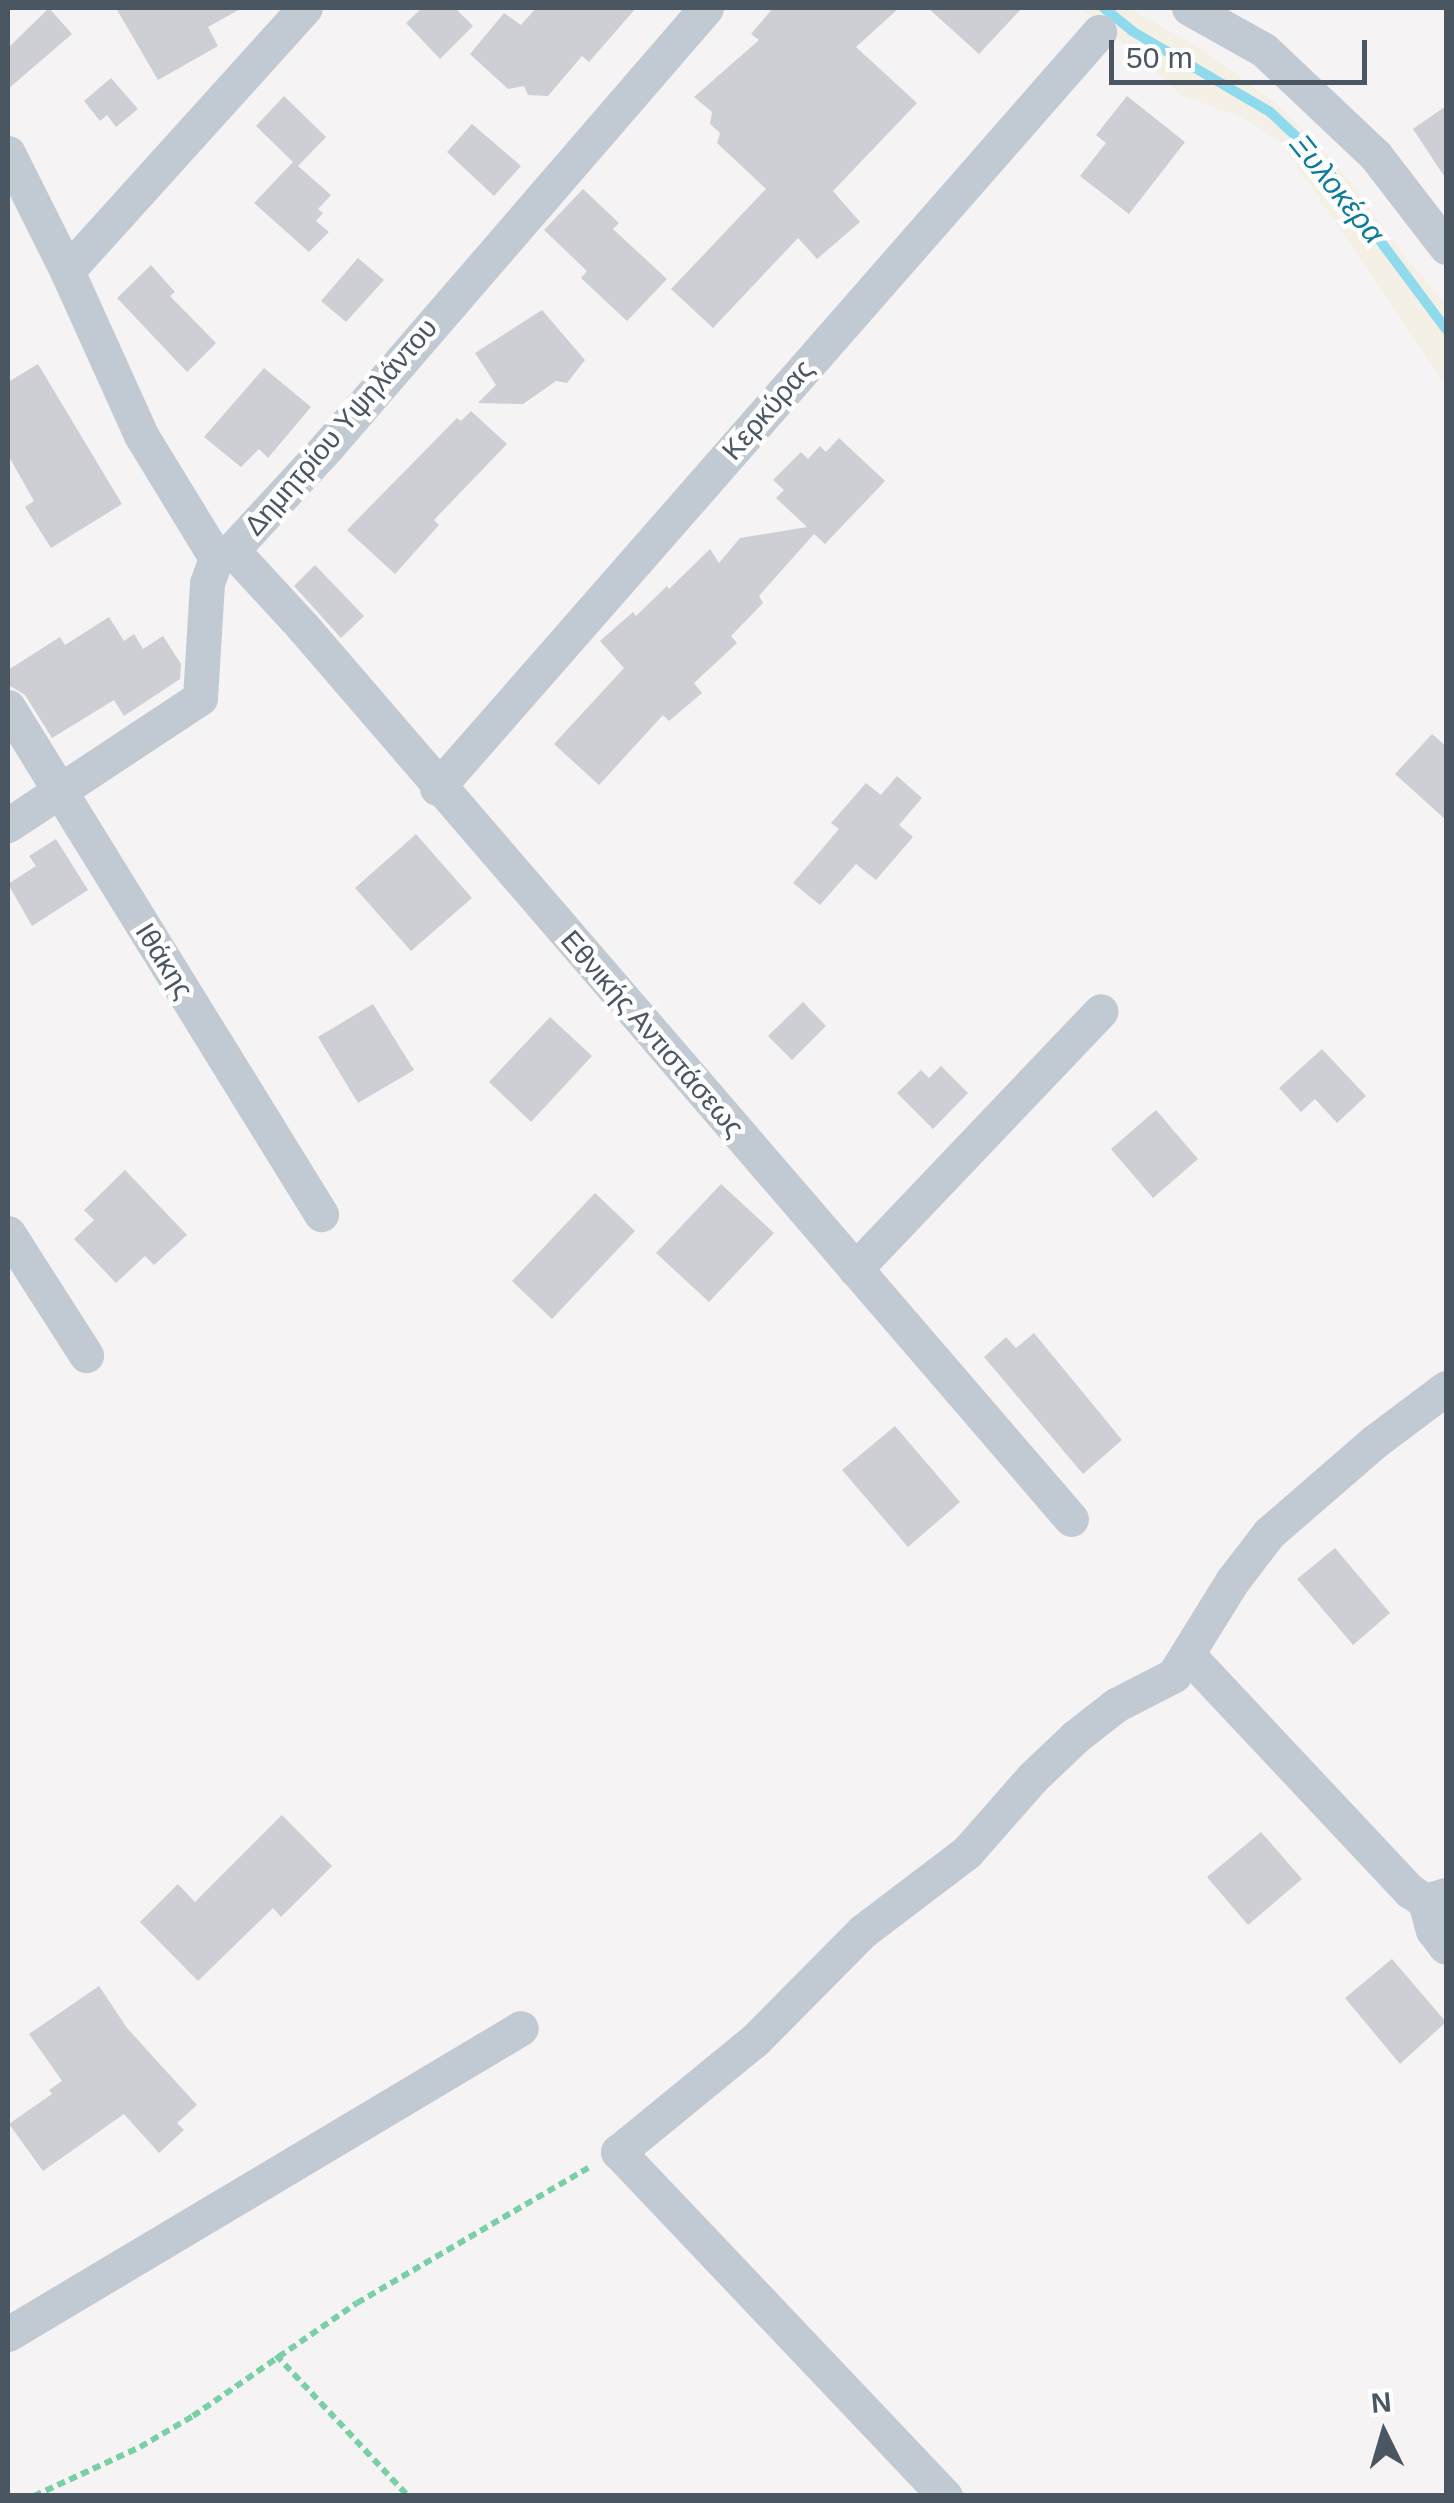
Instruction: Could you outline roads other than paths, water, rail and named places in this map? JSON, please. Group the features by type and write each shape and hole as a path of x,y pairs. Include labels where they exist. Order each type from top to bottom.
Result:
{"street":[{"path":"68,272 305,8"},
{"name":"Δημητρίου Υψηλάντου","path":"224,554 327,447 706,8"},
{"path":"1188,8 1264,50 1376,156 1446,247"},
{"name":"Κερκύρας","path":"438,788 1099,32"},
{"name":"Εθνικής Αντιστάσεως","path":"8,153 68,272 141,435 224,554 303,627 1071,1519"},
{"path":"8,825 200,698 207,584 224,554"},
{"name":"Ιθάκης","path":"8,707 321,1214"},
{"path":"855,1269 1101,1011"},
{"path":"8,1233 86,1354"},
{"path":"945,2496 618,2152 755,2040 863,1931 967,1852 1032,1778 1075,1738 1116,1705 1174,1674 1189,1656 1240,1568 1270,1533 1360,1452 1446,1388"},
{"path":"1189,1656 1410,1891 1436,1898 1432,1930 1446,1947"},
{"path":"8,2334 520,2028"}],"waterway":[{"name":"Ξυλοκέρα","path":"1104,8 1132,31 1270,112 1317,156 1446,329"}]}
